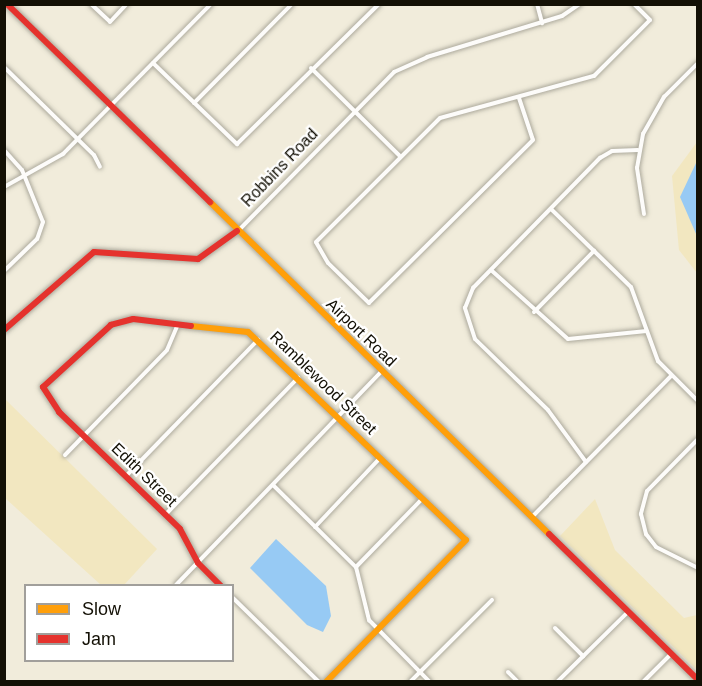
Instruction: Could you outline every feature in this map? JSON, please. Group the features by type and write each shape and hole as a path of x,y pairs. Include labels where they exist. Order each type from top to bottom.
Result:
{"street":[{"name":"Airport Road","path":"7,4 698,680"},
{"path":"91,4 110,22 127,4"},
{"path":"4,187 52,162 78,139 211,4"},
{"path":"194,103 292,4"},
{"path":"153,63 237,144 311,68 379,4"},
{"path":"537,4 542,23"},
{"name":"Robbins Road","path":"4,330 78,261 94,252 198,259 237,231 355,111 409,63 542,23 580,4"},
{"path":"519,98 533,140 369,303 328,263 316,242 399,155 440,118 594,76 650,20 634,4"},
{"path":"644,214 637,185 638,150 654,111 697,64"},
{"path":"4,67 78,139 100,167"},
{"path":"311,68 399,155"},
{"path":"4,150 25,176 42,228 4,271"},
{"path":"586,462 548,410 468,329 467,298 491,270 606,153 638,150"},
{"path":"551,209 639,299 658,361 698,401"},
{"path":"534,312 594,251"},
{"path":"491,270 534,312 568,339 647,331"},
{"name":"Ramblewood Street","path":"43,387 111,325 133,319 248,332 258,339 465,540 378,629"},
{"path":"64,455 167,350 178,324"},
{"path":"126,476 258,339"},
{"path":"177,584 340,418 381,372"},
{"path":"531,518 671,375"},
{"path":"166,514 298,378"},
{"name":"Edith Street","path":"43,387 84,436 166,514 198,563 220,584"},
{"path":"698,439 647,491 641,514 646,534 656,547 698,568"},
{"path":"315,527 380,458"},
{"path":"273,485 356,567 365,613 430,681"},
{"path":"356,567 422,499"},
{"path":"234,599 319,681"},
{"path":"410,681 492,600"},
{"path":"557,681 627,613"},
{"path":"555,628 583,656"},
{"path":"326,681 378,629"},
{"path":"643,681 671,654"},
{"path":"508,672 518,681"}],"shaded area":[{"path":"697,142 697,273 679,250 672,176"},
{"path":"4,398 157,549 125,584 100,584 5,498"},
{"path":"595,499 615,550 684,618 697,615 697,670 560,536"}],"water":[{"path":"697,161 697,236 680,197"},
{"path":"276,539 326,586 331,616 323,632 307,625 250,568"}],"traffic: slow":[{"path":"210,202 549,534"},
{"path":"191,326 248,332 466,540 326,682"}],"traffic: jam":[{"path":"7,4 210,202"},
{"path":"4,330 94,252 198,259 237,231"},
{"path":"191,326 133,319 111,325 43,387 59,412 180,529 198,563 219,584"},
{"path":"549,534 698,680"}]}
